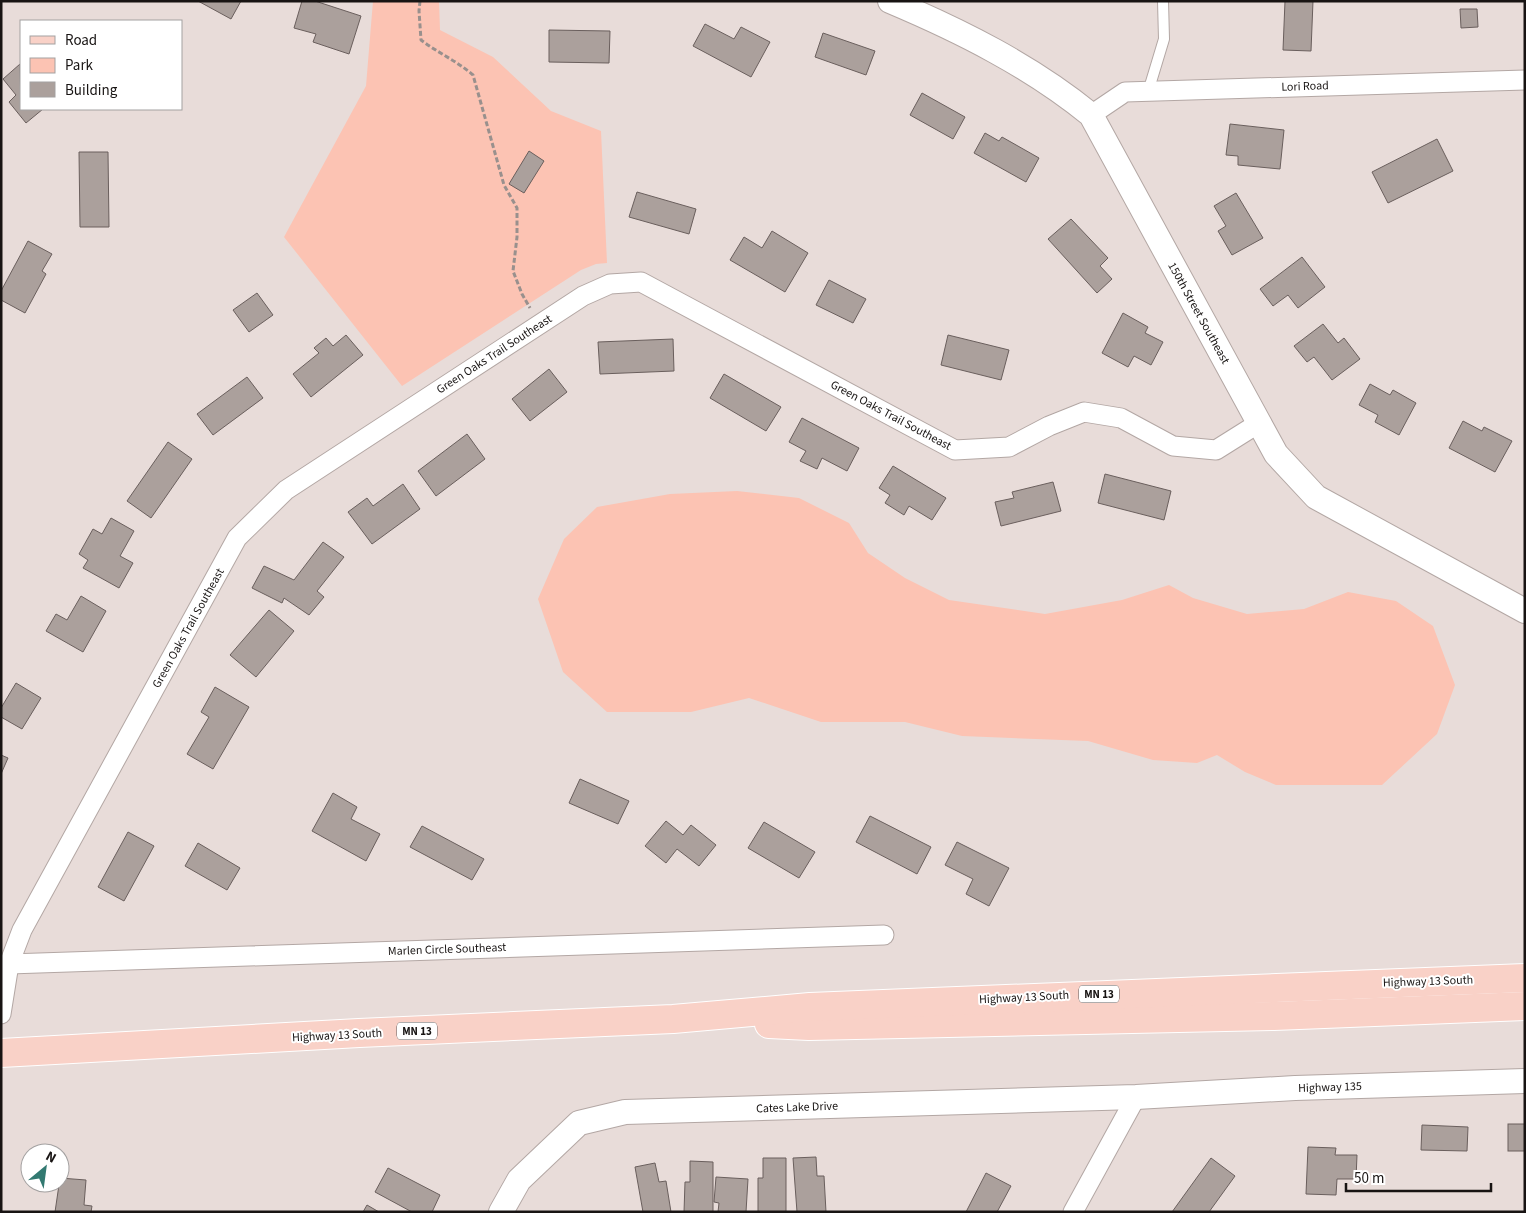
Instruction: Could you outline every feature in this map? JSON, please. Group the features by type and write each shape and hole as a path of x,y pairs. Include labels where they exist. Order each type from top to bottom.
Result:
{"main road":[{"name":"Highway 13 South","path":"1,1053 359,1033 673,1019 820,1006 1525,978"},
{"name":"Highway 13 South","path":"673,1019 809,1026 1274,1016 1525,1006"}],"street":[{"name":"150th Street Southeast","path":"890,1 923,15 1012,60 1068,96 1091,115 1276,454 1316,497 1525,612"},
{"name":"Lori Road","path":"1091,115 1125,92 1525,80"},
{"name":"Green Oaks Trail Southeast","path":"1,1014 9,964 22,930 237,538 286,490 583,296 610,284 641,282 955,450 1009,447 1049,426 1084,412 1121,418 1173,446 1216,450 1260,423"},
{"name":"Marlen Circle Southeast","path":"9,964 884,935"},
{"name":"Highway 135","path":"1136,1097 1296,1088 1525,1081"},
{"name":"Cates Lake Drive","path":"501,1212 519,1180 580,1123 625,1112 1136,1097"},
{"path":"1073,1212 1136,1097"}],"lane":[{"path":"1148,92 1164,38 1163,1"}],"path":[{"path":"420,1 421,40 438,53 460,64 473,75 504,185 517,208 517,237 513,271 522,294 540,324"}],"green space":[{"path":"373,1 439,1 440,30 493,57 551,111 601,131 607,263 596,264 581,270 402,386 284,237 366,86"},
{"path":"737,491 799,498 849,523 868,553 905,578 949,600 1045,614 1122,600 1169,585 1193,598 1247,614 1304,609 1348,592 1396,601 1433,626 1455,685 1437,734 1382,785 1276,785 1245,772 1217,755 1197,763 1153,760 1088,741 962,736 905,722 821,722 749,698 691,712 607,712 563,672 538,599 564,539 597,507 670,494"}],"building":[{"path":"198,1 241,1 231,19"},
{"path":"302,1 315,1 361,16 349,54 313,42 316,34 294,28"},
{"path":"1285,1 1313,1 1311,51 1283,50"},
{"path":"1460,9 1477,9 1478,27 1461,28"},
{"path":"705,24 734,39 741,27 770,42 751,77 693,46"},
{"path":"549,30 610,31 609,63 549,62"},
{"path":"823,33 875,51 866,75 815,57"},
{"path":"20,64 20,110 42,110 26,123 9,102 16,95 3,79"},
{"path":"922,93 965,117 953,139 910,115"},
{"path":"1230,124 1284,130 1280,169 1238,165 1238,156 1226,155"},
{"path":"985,133 999,141 1002,137 1039,158 1026,182 974,153"},
{"path":"1437,139 1453,171 1388,203 1372,172"},
{"path":"529,151 544,161 524,193 509,184"},
{"path":"79,152 108,152 109,227 80,227"},
{"path":"637,192 696,209 689,234 629,217"},
{"path":"1236,193 1263,238 1232,255 1218,231 1226,226 1214,206"},
{"path":"1071,219 1108,258 1100,266 1112,279 1097,293 1048,239"},
{"path":"772,231 808,253 785,292 730,260 744,237 762,248"},
{"path":"28,241 52,254 42,271 46,274 25,313 1,300 1,291"},
{"path":"1302,257 1325,287 1298,308 1288,295 1273,306 1260,289"},
{"path":"829,280 866,299 853,323 816,305"},
{"path":"257,293 273,315 249,332 233,310"},
{"path":"1123,313 1148,327 1145,333 1163,342 1151,365 1134,356 1128,367 1102,353"},
{"path":"1323,324 1338,343 1344,338 1360,359 1332,380 1314,357 1307,362 1294,346"},
{"path":"346,335 363,355 311,397 293,374 319,353 314,348 326,338 333,346"},
{"path":"948,335 1009,350 1001,380 941,365"},
{"path":"673,339 674,371 600,374 598,342"},
{"path":"549,369 567,392 530,421 512,399"},
{"path":"724,374 781,407 766,431 710,398"},
{"path":"247,377 263,398 213,435 197,414"},
{"path":"1370,384 1390,395 1393,390 1416,403 1399,435 1375,422 1378,415 1359,405"},
{"path":"802,418 859,448 847,471 822,458 817,469 800,461 806,451 789,442"},
{"path":"1463,421 1482,431 1484,427 1512,441 1495,472 1449,448"},
{"path":"467,434 485,459 436,496 418,471"},
{"path":"168,442 192,459 151,518 127,501"},
{"path":"893,466 946,498 932,520 909,506 904,515 885,503 890,495 879,488"},
{"path":"1105,474 1171,491 1164,520 1098,503"},
{"path":"1053,482 1061,511 1001,526 995,502 1014,498 1012,492"},
{"path":"403,484 420,509 372,544 348,512 367,498 373,506"},
{"path":"111,518 134,531 120,556 133,563 119,588 83,568 88,560 79,554 93,529 102,534"},
{"path":"323,542 344,557 317,591 324,597 309,615 284,598 282,603 252,588 264,566 294,580"},
{"path":"81,596 106,611 83,652 46,631 56,614 67,620"},
{"path":"269,610 294,631 256,677 230,655"},
{"path":"16,683 41,698 22,729 1,717 1,708"},
{"path":"215,687 249,707 213,769 187,754 209,717 201,712"},
{"path":"1,755 8,758 1,774"},
{"path":"580,779 629,801 618,824 569,803"},
{"path":"333,793 357,807 351,819 380,834 366,861 312,831"},
{"path":"870,816 931,847 917,874 856,842"},
{"path":"666,821 683,835 691,825 716,845 699,866 677,849 666,863 645,846"},
{"path":"764,822 815,852 799,878 748,848"},
{"path":"422,826 484,859 472,880 410,847"},
{"path":"128,832 154,846 124,901 98,887"},
{"path":"957,842 1009,868 989,906 966,894 973,879 945,865"},
{"path":"198,843 240,868 227,890 185,866"},
{"path":"1508,1124 1525,1124 1525,1151 1508,1151"},
{"path":"1422,1125 1468,1127 1467,1151 1421,1150"},
{"path":"1308,1147 1336,1148 1335,1155 1357,1155 1356,1179 1337,1179 1336,1195 1306,1194"},
{"path":"816,1157 817,1176 824,1176 826,1212 797,1212 793,1158"},
{"path":"763,1158 786,1158 786,1212 758,1212 758,1178 763,1178"},
{"path":"1211,1158 1235,1176 1209,1212 1172,1212"},
{"path":"690,1161 713,1162 713,1212 684,1212 685,1182 690,1182"},
{"path":"655,1163 659,1182 666,1181 671,1212 643,1212 635,1167"},
{"path":"388,1168 440,1195 432,1212 412,1212 375,1192"},
{"path":"986,1173 1011,1186 997,1212 966,1212"},
{"path":"716,1177 748,1179 746,1212 718,1212 719,1203 714,1202"},
{"path":"70,1179 86,1180 84,1205 92,1206 91,1212 55,1212 58,1193 70,1193"},
{"path":"367,1205 379,1212 363,1212"}]}
